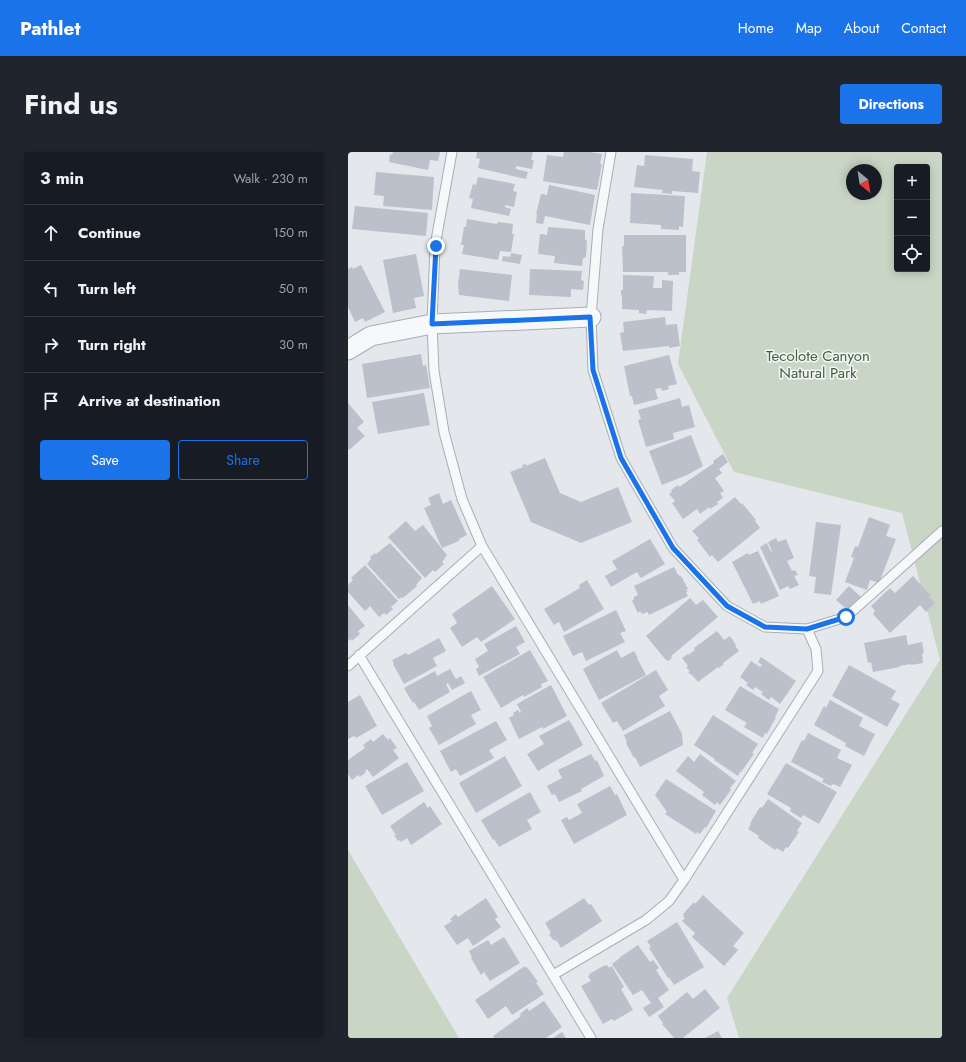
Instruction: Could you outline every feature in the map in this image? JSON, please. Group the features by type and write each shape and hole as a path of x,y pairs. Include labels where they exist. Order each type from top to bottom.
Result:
{"street":[{"path":"348,350 371,336 432,324 590,317"}],"lane":[{"path":"452,152 436,246 432,324 434,371 444,432 462,499 482,546 684,880"},
{"path":"611,152 598,229 590,317 593,370 621,458 673,548 727,606 765,627 807,629 846,617 942,531"},
{"path":"348,666 482,546"},
{"path":"553,975 646,920 669,901 818,671 816,649 807,629"},
{"path":"359,655 591,1038"}],"green space":[{"name":"Tecolote Canyon Natural Park","path":"707,152 942,152 942,1038 739,1038 727,998 940,660 902,513 734,472 678,364"},
{"path":"348,850 459,1038 348,1038"}],"building":[{"path":"393,152 440,152 438,161 430,160 428,170 389,162 390,154 392,155"},
{"path":"477,152 533,152 531,160 534,160 532,169 516,166 516,169 528,172 526,179 478,168 480,159 476,158"},
{"path":"564,152 590,152 602,154 600,164 602,164 597,190 543,181 547,155 563,157"},
{"path":"645,155 693,159 692,171 700,172 698,193 672,191 672,194 662,193 663,190 634,187 637,165 644,166"},
{"path":"376,172 434,177 432,210 383,206 384,196 374,195"},
{"path":"478,177 515,184 513,191 517,192 514,207 505,205 505,207 511,209 509,216 471,208 473,199 469,198 473,184 476,185"},
{"path":"549,185 595,195 590,225 545,216 543,224 536,223 536,214 541,194 547,195"},
{"path":"631,193 685,196 683,227 679,226 679,230 661,229 661,225 630,223"},
{"path":"355,206 428,213 426,236 352,229"},
{"path":"467,219 497,224 498,222 513,224 512,234 514,234 511,252 500,251 498,260 462,254 464,245 461,245"},
{"path":"548,227 585,230 585,239 587,241 586,257 583,258 582,266 554,263 555,256 538,254 540,234 547,235"},
{"path":"624,235 686,235 686,272 679,272 679,275 668,275 668,272 623,272 622,246 624,246"},
{"path":"511,253 522,255 520,264 502,261 503,256 510,257"},
{"path":"416,254 424,296 414,298 416,308 393,313 383,260"},
{"path":"361,265 385,312 365,322 363,318 355,322 348,307 348,269 352,267 353,269"},
{"path":"460,269 512,275 509,301 459,295 458,285"},
{"path":"530,269 582,271 581,280 584,281 583,290 571,289 571,297 529,295"},
{"path":"623,275 654,276 653,288 662,288 662,280 673,281 672,311 647,310 646,314 639,313 639,310 622,309 621,290 623,290"},
{"path":"665,317 666,325 677,324 680,346 623,351 620,333 624,332 623,322"},
{"path":"421,354 423,366 426,365 430,388 367,398 362,364"},
{"path":"669,355 677,384 668,386 669,389 662,391 661,388 655,389 658,399 634,405 632,396 630,396 624,366"},
{"path":"424,393 430,425 378,434 372,402"},
{"path":"680,398 682,407 689,405 695,427 673,433 674,439 646,447 638,420 641,419 638,410"},
{"path":"348,403 364,422 357,428 365,436 349,450 348,449"},
{"path":"691,435 703,466 687,475 662,485 649,451"},
{"path":"723,454 728,462 719,469 722,473 715,478 724,491 720,493 723,498 717,502 718,504 710,509 709,507 700,514 697,509 683,519 672,503 675,501 669,494 672,492 671,490 678,485 679,487 714,463 713,461"},
{"path":"545,458 560,493 581,502 618,487 632,522 581,543 531,522 510,472 523,467 522,465 526,464 526,466"},
{"path":"439,493 443,504 451,500 467,535 459,539 459,541 442,548 424,508 431,505 428,498"},
{"path":"735,497 756,520 755,521 760,528 718,562 712,555 710,557 697,540 699,538 692,531"},
{"path":"869,517 890,525 886,536 896,539 879,583 870,580 867,590 845,582 854,558 851,557 855,546 858,547"},
{"path":"406,521 415,531 423,525 447,555 442,562 444,564 435,572 433,570 425,578 388,537"},
{"path":"816,522 841,525 831,595 814,593 816,577 809,576"},
{"path":"776,538 778,542 786,539 794,558 787,561 792,571 795,570 798,575 794,576 799,585 790,589 788,586 780,590 760,547 767,543 771,552 772,551 768,542"},
{"path":"650,539 665,564 641,578 637,572 611,587 605,576 617,569 612,561"},
{"path":"390,543 422,578 416,585 417,586 403,598 402,597 399,599 367,564 371,559 370,557"},
{"path":"758,551 779,596 761,604 760,601 753,604 732,562 748,553 749,555"},
{"path":"365,565 398,601 391,607 393,609 386,615 384,613 379,617 370,606 365,611 348,592 348,585 353,580 351,578"},
{"path":"674,567 688,589 686,590 688,592 686,592 688,596 649,615 648,612 642,614 640,611 638,613 632,601 634,597 638,595 634,586"},
{"path":"913,576 931,596 929,597 935,603 926,612 920,605 890,633 873,614 875,611 871,606 890,588 895,593"},
{"path":"587,580 604,609 564,632 559,622 554,625 544,609 580,588 579,585"},
{"path":"492,586 515,619 481,642 477,637 462,647 450,628 457,623 452,614"},
{"path":"849,586 862,598 850,612 836,600"},
{"path":"690,598 696,605 703,600 718,617 671,656 672,658 668,661 646,636"},
{"path":"348,605 365,626 358,631 360,634 352,641 351,639 348,641"},
{"path":"616,610 626,631 620,633 625,642 586,661 582,652 573,656 563,636"},
{"path":"516,626 525,642 516,647 520,654 479,676 476,669 479,667 475,659 488,651 484,644"},
{"path":"717,631 724,640 730,636 739,651 723,663 724,664 719,668 718,667 698,682 688,672 690,671 686,667 688,666 682,658 695,650 694,648"},
{"path":"906,635 908,645 922,642 924,653 922,654 923,663 899,666 900,667 873,672 871,662 868,663 864,643"},
{"path":"439,638 446,651 433,658 437,666 404,684 392,660 406,653 408,655"},
{"path":"530,650 548,681 541,684 542,687 524,697 523,695 501,708 483,677"},
{"path":"617,650 621,658 634,651 646,675 599,700 583,669"},
{"path":"761,657 796,681 780,704 771,697 769,700 761,694 763,692 755,687 753,690 746,685 748,683 740,677 751,661 760,667 762,665 758,662"},
{"path":"849,665 896,691 891,699 900,704 887,727 832,696"},
{"path":"450,669 456,679 461,676 465,683 452,690 448,683 446,684 450,692 419,710 404,688 435,671 437,676"},
{"path":"656,670 668,690 659,696 665,706 623,731 617,721 613,723 601,703"},
{"path":"551,685 567,716 543,729 542,727 519,739 509,718 518,710 520,713 521,712 517,704"},
{"path":"740,686 779,709 767,734 765,733 763,738 744,727 747,723 725,710"},
{"path":"471,691 481,710 471,715 476,724 439,745 429,728 432,726 427,716"},
{"path":"360,695 377,726 356,738 354,736 348,739 348,702"},
{"path":"830,700 863,718 859,726 875,734 864,756 845,746 846,743 814,725 824,706 826,708"},
{"path":"670,711 682,734 683,745 640,767 626,743 627,742 624,735"},
{"path":"713,715 758,744 752,753 754,754 738,776 694,745"},
{"path":"569,720 583,745 538,771 527,754 544,744 539,736"},
{"path":"496,721 507,740 489,750 494,758 460,776 456,769 451,772 440,751"},
{"path":"808,733 841,750 837,758 852,765 840,787 833,784 831,786 822,782 824,779 791,762 802,740 804,741"},
{"path":"383,734 388,740 390,738 397,748 393,750 399,758 373,777 367,769 365,771 366,772 360,777 358,775 352,780 348,774 348,760 365,748 363,745 371,739 373,742"},
{"path":"591,754 595,761 597,760 604,776 581,789 582,791 559,802 555,794 552,795 547,786 562,778 558,770"},
{"path":"700,754 736,781 720,805 717,802 715,805 702,795 704,792 676,771 688,756 694,762"},
{"path":"505,756 522,786 476,813 459,783"},
{"path":"407,762 424,791 382,815 365,786"},
{"path":"786,763 837,792 819,824 803,815 801,818 790,811 791,808 767,794"},
{"path":"666,779 716,811 706,828 705,827 700,834 697,832 696,834 665,814 667,812 655,795"},
{"path":"610,786 615,795 617,794 627,815 574,844 561,820 567,817 569,820 582,813 577,804"},
{"path":"530,792 541,812 527,820 532,829 499,847 481,820"},
{"path":"768,799 802,823 797,831 799,832 788,848 786,847 783,852 777,848 775,850 758,838 759,836 748,829 760,807 762,808"},
{"path":"424,802 428,808 430,806 442,824 411,845 407,838 401,842 400,840 398,841 390,826"},
{"path":"703,895 744,933 733,946 738,950 724,966 692,937 695,933 682,921 685,918 683,917 683,914"},
{"path":"486,898 498,917 495,919 501,927 473,946 468,938 457,945 444,926 452,921 450,919 456,914 458,917"},
{"path":"584,898 589,905 591,904 602,921 561,948 557,941 553,940 549,934 551,933 545,923"},
{"path":"677,922 704,967 674,985 649,948 651,947 647,941"},
{"path":"504,937 520,963 490,981 484,972 481,975 471,958 472,957 469,951 488,940 491,945"},
{"path":"638,945 650,962 653,960 659,968 656,970 669,990 658,998 664,1007 649,1017 643,1008 651,1003 642,990 633,995 612,964"},
{"path":"605,965 609,968 612,966 624,987 621,989 633,1010 614,1021 612,1019 603,1024 581,986 591,981 588,976 590,975 589,974"},
{"path":"525,966 538,982 536,983 544,994 512,1015 506,1006 488,1019 475,1000"},
{"path":"705,989 720,1008 683,1038 674,1038 662,1024 663,1023 658,1016 687,992 693,999"},
{"path":"544,1001 562,1027 546,1038 494,1038 493,1036 521,1016 520,1014 527,1008 529,1011"},
{"path":"718,1031 722,1038 705,1038"},
{"path":"562,1032 566,1038 553,1038"}],"route":[{"path":"436,246 432,324 590,317 593,370 621,458 673,548 727,606 765,627 807,629 846,617"}]}
